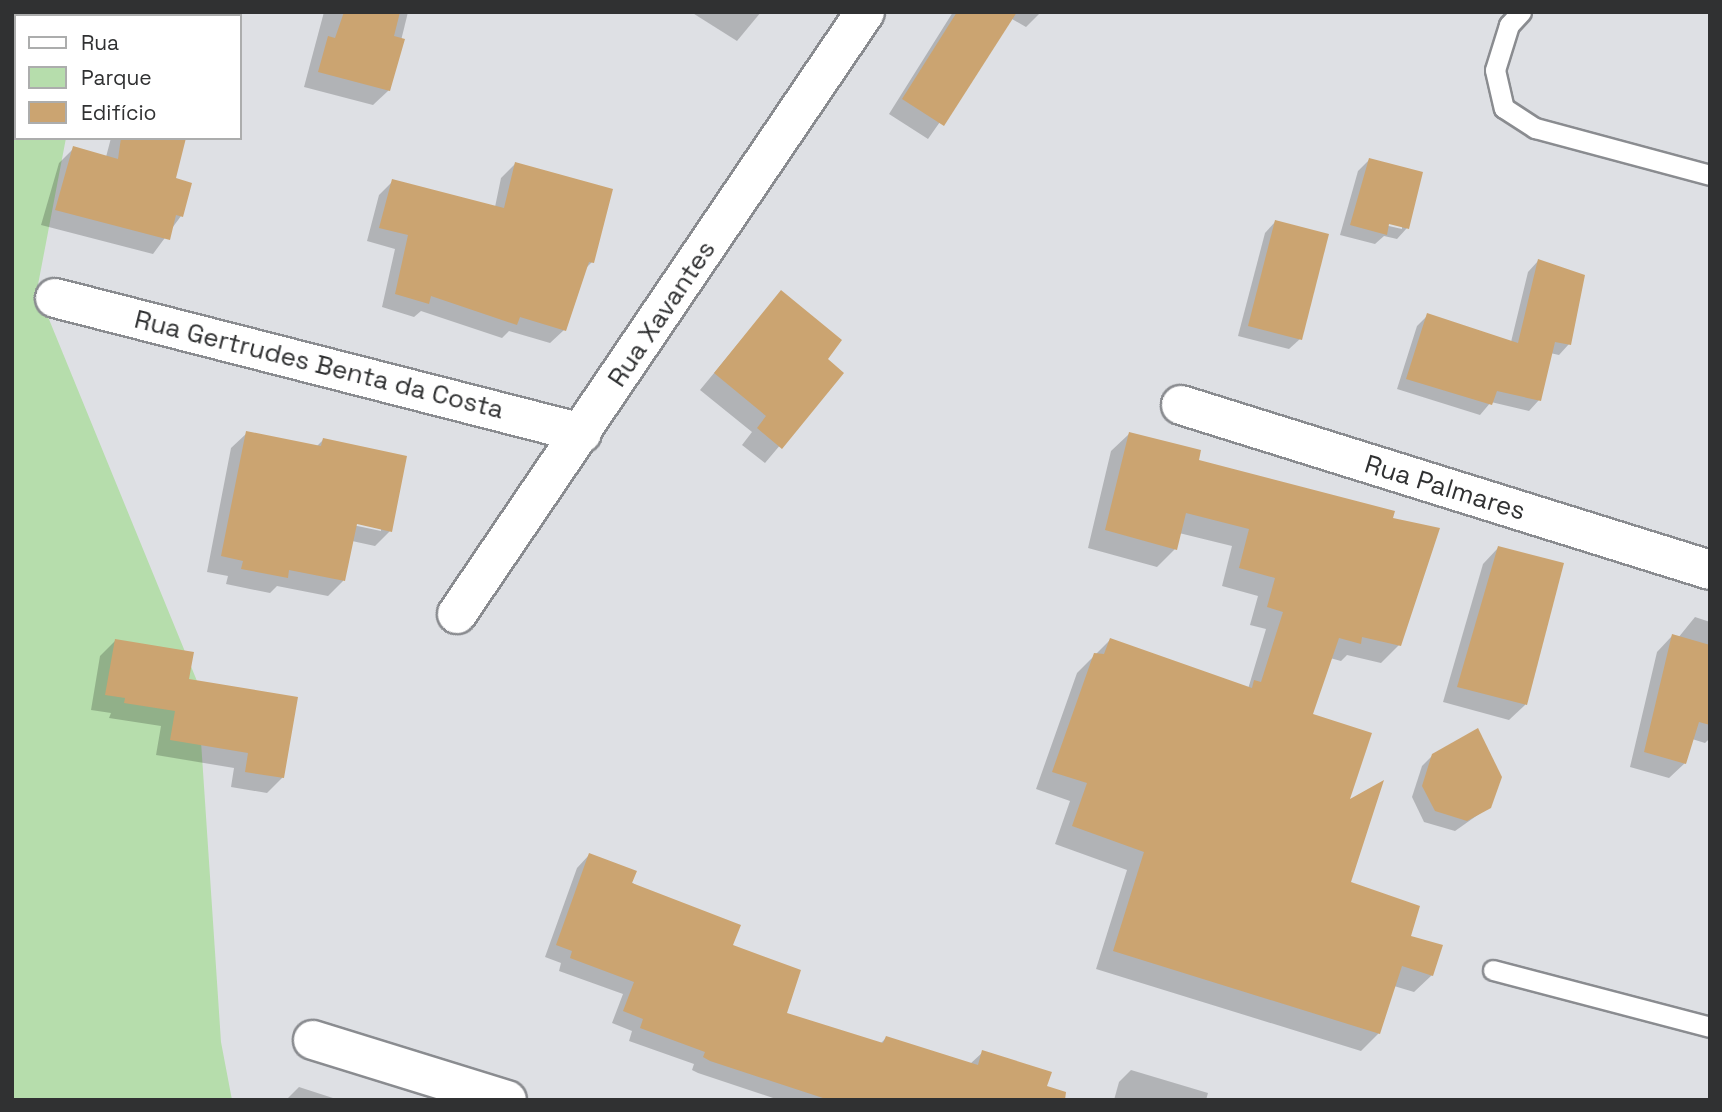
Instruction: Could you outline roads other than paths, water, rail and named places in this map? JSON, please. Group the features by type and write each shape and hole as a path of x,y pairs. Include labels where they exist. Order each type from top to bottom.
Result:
{"street":[{"name":"Rua Xavantes","path":"457,614 865,12"},
{"name":"Rua Gertrudes Benta da Costa","path":"55,298 582,433"},
{"name":"Rua Palmares","path":"1181,405 1710,570"},
{"path":"313,1040 507,1100"}],"lane":[{"path":"1521,12 1509,25 1495,70 1504,108 1535,128 1710,175"},
{"path":"1493,970 1710,1027"}]}
